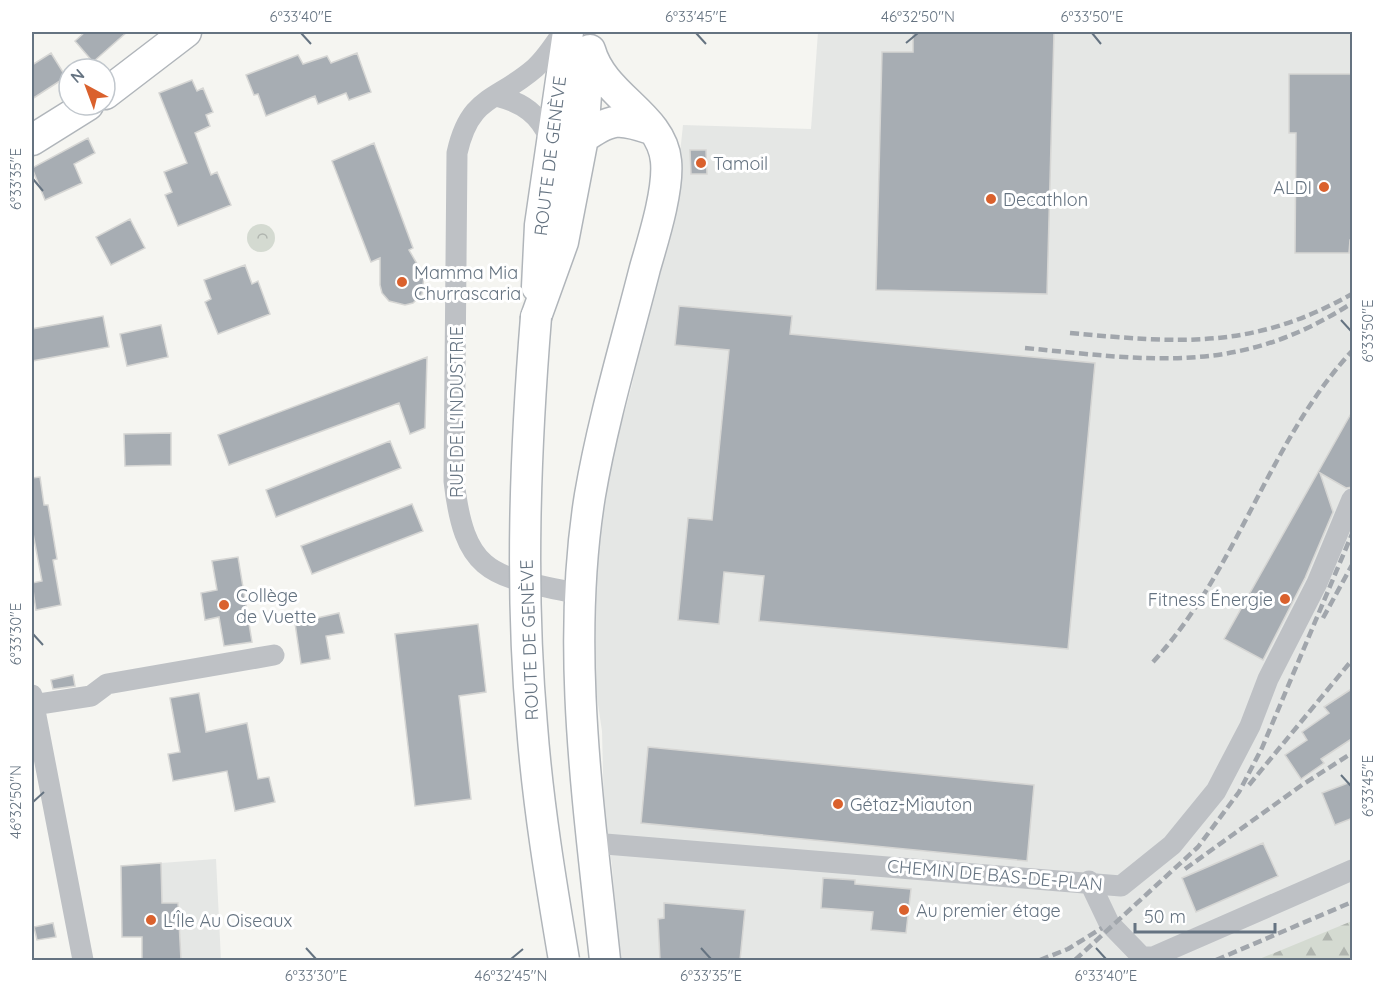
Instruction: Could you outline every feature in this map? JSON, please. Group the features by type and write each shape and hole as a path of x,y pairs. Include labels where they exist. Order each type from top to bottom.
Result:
{"main road":[{"path":"117,84 177,34"},
{"path":"578,36 604,81 631,105 651,129 663,148 667,170 655,232 591,491 581,557 579,594 581,704 604,960"},
{"name":"ROUTE DE GENÈVE","path":"536,317 563,242 583,138 578,36"},
{"name":"ROUTE DE GENÈVE","path":"564,960 545,845 534,748 526,626 526,499 540,225 550,139 578,36"},
{"path":"32,140 69,117"},
{"path":"583,138 611,120 630,122 651,129"}],"street":[{"name":"RUE DE L'INDUSTRIE","path":"578,36 497,96 479,106 467,119 457,153 454,481 458,519 474,553 498,574 579,594"},
{"path":"497,96 528,108 543,123 550,139"},
{"name":"CHEMIN DE BAS-DE-PLAN","path":"593,843 1089,881 1121,886 1172,845 1216,791 1250,726 1268,679 1317,583 1353,499"},
{"path":"82,960 37,758 32,700 91,696 107,684 274,655"},
{"path":"1089,881 1109,923 1142,957 1153,957 1353,870"}],"shaded area":[{"path":"818,32 1352,32 1352,960 619,960 612,865 604,812 602,731 595,684 592,619 595,541 609,468 632,385 649,296 674,210 683,125 811,129"},
{"path":"216,859 221,960 181,960 179,903 162,903 161,863"}],"green space":[{"path":"261,224 271,228 275,238 271,248 261,252 251,248 247,238 251,228"},
{"path":"1352,921 1352,960 1257,960"}],"building":[{"path":"85,32 127,32 99,57 89,57 75,41"},
{"path":"913,32 1054,32 1047,294 876,290 882,52 913,52"},
{"path":"51,53 57,63 57,83 32,99 32,65"},
{"path":"357,53 371,92 349,100 346,93 318,104 315,96 266,116 258,94 254,95 246,75 298,55 303,64 327,56 331,63"},
{"name":"ALDI","path":"1289,74 1353,74 1353,240 1350,240 1349,253 1295,253 1296,133 1289,133"},
{"path":"192,80 197,91 203,88 213,112 206,115 210,126 195,133 211,175 217,172 231,205 178,226 165,195 172,192 164,172 187,163 159,93"},
{"path":"88,138 95,153 74,164 82,183 45,200 32,168"},
{"path":"374,143 413,248 409,250 424,276 422,294 413,303 405,305 389,301 382,293 380,258 371,262 332,161"},
{"path":"690,150 706,150 707,174 691,174"},
{"path":"130,219 145,248 111,265 96,237"},
{"path":"245,265 252,284 258,281 270,314 218,334 205,302 211,299 204,280"},
{"path":"679,306 792,316 790,334 1095,363 1068,649 759,621 764,576 724,572 719,624 678,620 688,518 712,520 729,350 675,345"},
{"path":"103,316 109,347 32,361 32,329"},
{"path":"161,325 168,357 127,366 120,334"},
{"path":"427,357 425,428 410,434 399,403 229,465 218,435"},
{"path":"1353,410 1353,487 1346,488 1320,473 1333,512 1305,578 1263,660 1224,639"},
{"path":"171,433 171,465 125,466 124,434"},
{"path":"390,441 401,468 276,517 266,490"},
{"path":"40,477 44,505 48,505 57,559 53,560 61,605 36,610 32,583 42,581 32,528 32,478"},
{"path":"412,504 423,531 312,574 301,546"},
{"name":"Collège de Vuette","path":"238,557 252,642 224,646 219,617 205,620 201,593 217,590 212,561"},
{"path":"339,613 344,633 326,636 330,659 301,664 295,623"},
{"path":"478,624 486,692 459,696 471,799 415,806 395,634"},
{"path":"73,675 75,686 53,689 51,680"},
{"path":"1353,688 1353,738 1321,759 1324,763 1301,779 1285,755 1307,740 1302,732 1329,713 1324,707"},
{"path":"199,693 206,732 247,723 258,779 269,777 275,802 235,811 227,771 173,781 168,754 180,752 170,698"},
{"name":"Gétaz-Miauton","path":"648,747 1034,785 1027,861 641,823"},
{"path":"1353,781 1353,818 1335,825 1322,793"},
{"path":"1263,843 1278,876 1196,912 1182,878"},
{"name":"L'Île Au Oiseaux","path":"161,863 162,903 178,903 181,960 142,960 142,937 122,937 121,866"},
{"path":"823,878 855,880 855,884 911,889 906,933 871,930 873,912 821,908"},
{"path":"664,903 745,910 740,960 660,960 658,919 664,918"},
{"path":"53,923 56,937 37,940 34,927"}],"railway":[{"path":"1070,333 1181,340 1248,334 1316,312 1352,294"},
{"path":"1025,348 1154,358 1193,357 1232,352 1271,343 1311,326 1352,303"},
{"path":"1153,662 1183,626 1208,587 1297,425 1323,387 1352,351"},
{"path":"1075,960 1198,847 1239,792 1262,748 1352,534"},
{"path":"1323,618 1352,565"},
{"path":"1249,785 1352,660"},
{"path":"1185,869 1302,785 1352,753"},
{"path":"1216,960 1352,902"},
{"path":"1040,960 1068,949 1102,928"}],"place":[{"name":"Tamoil","path":"701,163"},
{"name":"ALDI","path":"1324,187"},
{"name":"Decathlon","path":"991,199"},
{"name":"Mamma Mia Churrascaria","path":"402,282"},
{"name":"Fitness Énergie","path":"1285,599"},
{"name":"Collège de Vuette","path":"224,605"},
{"name":"Gétaz-Miauton","path":"838,804"},
{"name":"Au premier étage","path":"904,910"},
{"name":"L'Île Au Oiseaux","path":"151,920"}]}
